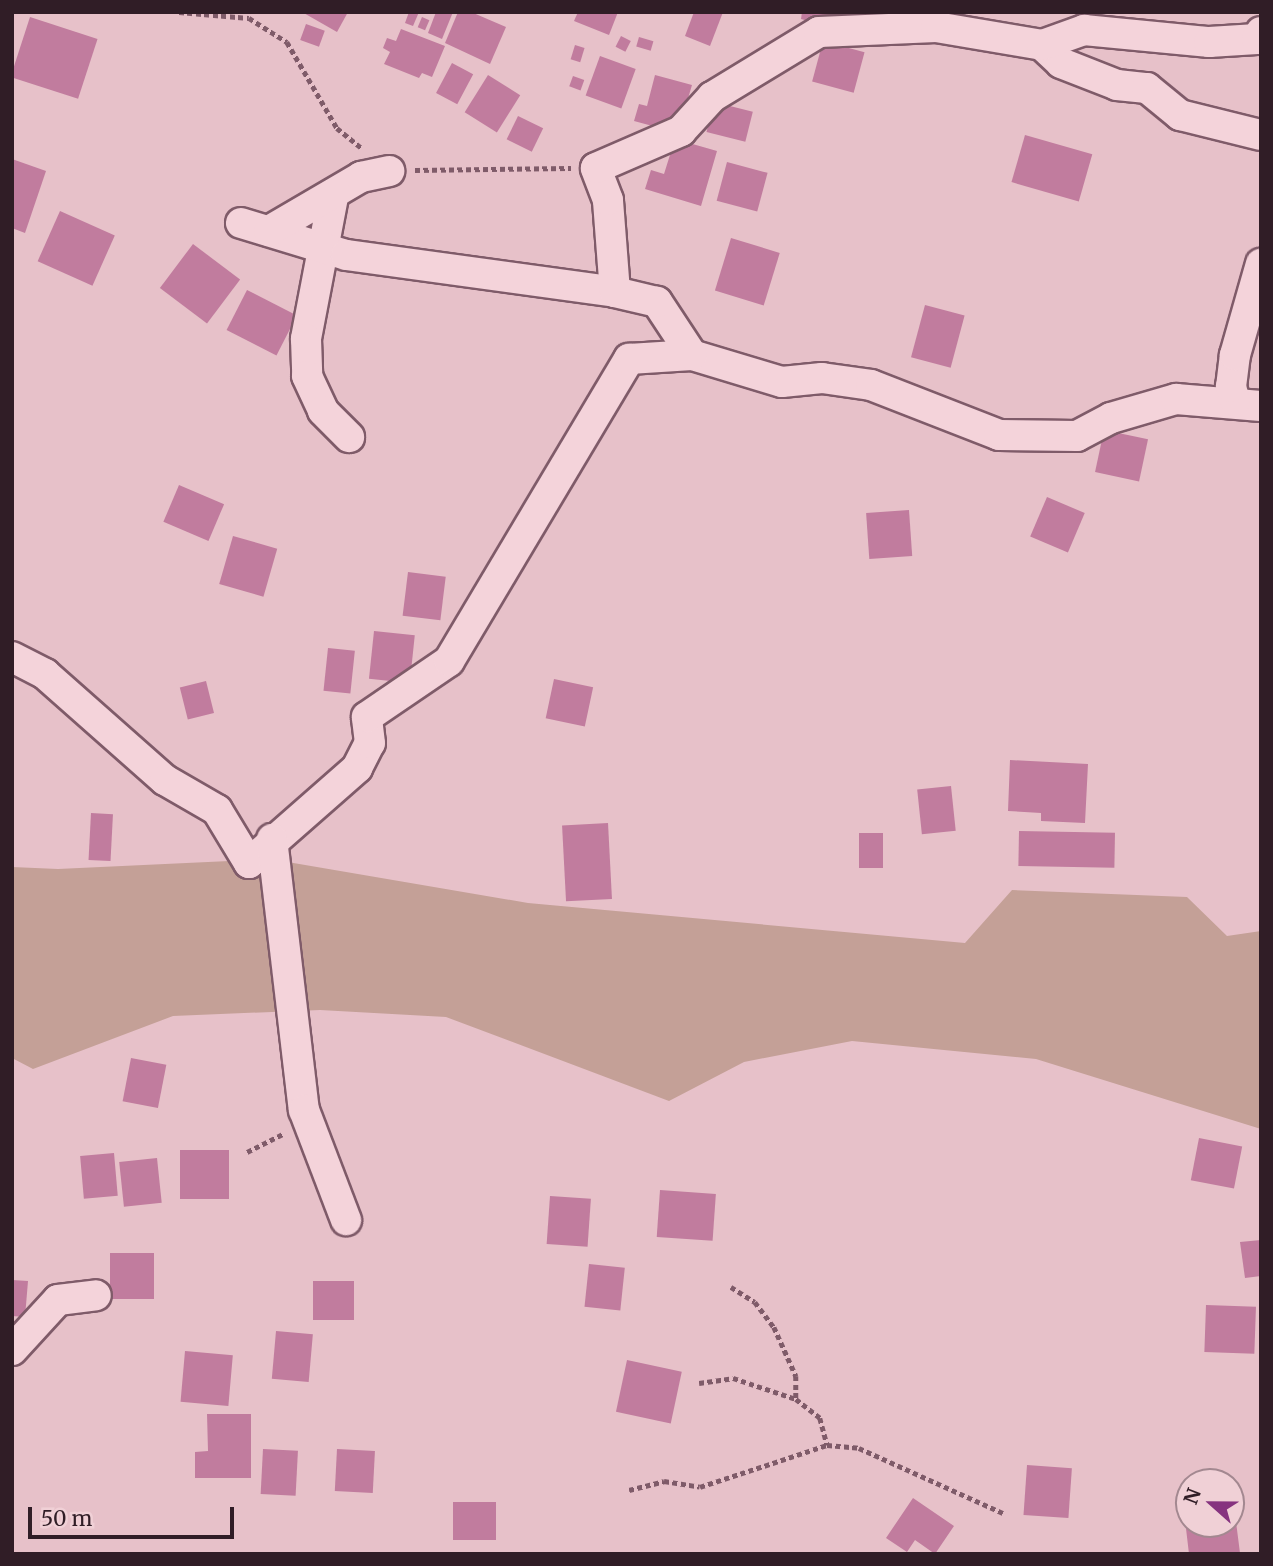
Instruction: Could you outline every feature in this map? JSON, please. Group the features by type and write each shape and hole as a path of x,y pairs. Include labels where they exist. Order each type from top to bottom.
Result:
{"street":[{"path":"615,292 608,200 596,168 681,131 712,97 819,32 936,27 1042,45 1084,30 1209,41 1257,39 1261,32"},
{"path":"1042,45 1061,63 1117,85 1147,88 1180,115 1261,135"},
{"path":"389,171 361,177 333,197 255,227 346,255 615,292 657,302 692,355"},
{"path":"333,197 306,339 307,376 323,411 349,437"},
{"path":"1248,403 1231,387 1235,355 1261,264"},
{"path":"12,657 46,674 165,780 217,810 249,863 272,839 330,795 357,768 370,743 368,717 449,661 629,359 692,355 782,382 822,378 871,385 999,435 1077,436 1111,418 1176,399 1248,403"},
{"path":"272,839 304,1111 346,1220"},
{"path":"12,1350 58,1300 96,1295"}],"path":[{"path":"179,12 249,18 286,42 337,128 389,171 596,168"},
{"path":"247,1152 295,1126 304,1111"},
{"path":"731,1287 755,1302 774,1327 796,1376 796,1399"},
{"path":"699,1383 733,1378 796,1399 820,1418 827,1445"},
{"path":"629,1490 664,1481 699,1487 827,1445 859,1448 1003,1513"}],"shaded area":[{"path":"270,859 528,903 965,943 1012,890 1187,897 1227,936 1261,931 1261,1129 1036,1059 852,1041 744,1062 669,1101 446,1017 320,1010 173,1016 33,1069 12,1058 12,867 58,869"}],"building":[{"path":"302,12 348,12 337,32"},
{"path":"409,12 419,12 413,26 405,23"},
{"path":"436,12 453,12 442,39 428,33"},
{"path":"458,12 471,12 506,27 490,64 445,43"},
{"path":"578,12 618,12 609,35 574,21"},
{"path":"694,12 723,12 710,46 685,36"},
{"path":"802,12 842,12 837,29 801,19"},
{"path":"30,17 98,39 78,99 12,77"},
{"path":"422,17 429,20 425,30 418,27"},
{"path":"306,24 325,31 319,47 300,40"},
{"path":"401,29 445,46 432,77 422,73 419,78 384,64 390,52 383,48 387,38 396,41"},
{"path":"621,36 631,41 625,52 616,47"},
{"path":"639,37 653,41 651,51 636,47"},
{"path":"823,41 865,52 854,93 812,82"},
{"path":"575,45 585,48 580,62 571,59"},
{"path":"600,56 636,69 621,108 586,95"},
{"path":"452,63 473,74 457,104 436,93"},
{"path":"488,75 520,95 497,132 465,112"},
{"path":"655,75 692,85 681,122 671,131 634,121 639,104 647,106"},
{"path":"573,76 584,80 581,90 569,86"},
{"path":"714,102 753,112 745,142 707,132"},
{"path":"518,116 543,128 532,152 507,139"},
{"path":"1025,135 1092,154 1079,201 1011,182"},
{"path":"675,139 717,151 701,206 645,189 651,170 664,174"},
{"path":"12,159 46,171 25,233 12,228"},
{"path":"727,162 768,173 757,212 717,201"},
{"path":"60,211 115,235 92,286 38,261"},
{"path":"731,238 780,253 764,306 715,291"},
{"path":"193,244 240,280 207,323 160,288"},
{"path":"247,290 297,315 276,356 227,330"},
{"path":"925,305 965,316 951,368 911,357"},
{"path":"1104,430 1148,439 1139,481 1095,472"},
{"path":"179,485 224,504 208,541 163,522"},
{"path":"1047,497 1085,513 1068,553 1030,537"},
{"path":"909,510 912,556 869,559 866,513"},
{"path":"233,536 277,549 263,597 219,584"},
{"path":"408,572 446,577 440,620 403,616"},
{"path":"374,631 415,635 410,683 369,679"},
{"path":"328,648 355,651 350,694 324,691"},
{"path":"554,679 593,687 585,726 546,718"},
{"path":"206,681 214,713 188,720 180,688"},
{"path":"1010,760 1088,764 1085,823 1041,821 1041,813 1008,811"},
{"path":"951,786 956,831 922,834 917,790"},
{"path":"91,813 113,814 111,861 89,860"},
{"path":"608,823 612,899 566,901 562,825"},
{"path":"1019,831 1115,833 1114,868 1018,866"},
{"path":"859,833 883,833 883,868 859,868"},
{"path":"131,1058 166,1065 158,1108 123,1101"},
{"path":"1199,1138 1242,1146 1234,1189 1191,1180"},
{"path":"180,1150 229,1150 229,1199 180,1199"},
{"path":"114,1153 118,1196 84,1199 80,1156"},
{"path":"157,1158 162,1203 124,1207 119,1162"},
{"path":"660,1190 716,1194 713,1241 657,1237"},
{"path":"550,1196 591,1199 588,1247 547,1244"},
{"path":"1261,1240 1261,1276 1245,1278 1240,1242"},
{"path":"110,1253 154,1253 154,1299 110,1299"},
{"path":"589,1264 625,1268 620,1311 585,1307"},
{"path":"12,1280 28,1281 25,1317 12,1316"},
{"path":"313,1281 354,1281 354,1320 313,1320"},
{"path":"1206,1305 1256,1307 1254,1354 1204,1352"},
{"path":"276,1331 313,1334 309,1382 272,1379"},
{"path":"185,1351 233,1355 228,1406 181,1402"},
{"path":"627,1360 682,1372 671,1423 616,1412"},
{"path":"207,1414 251,1414 251,1478 195,1478 195,1452 208,1451"},
{"path":"263,1449 298,1451 296,1496 261,1494"},
{"path":"337,1449 375,1451 373,1493 335,1491"},
{"path":"1027,1465 1072,1468 1068,1518 1024,1515"},
{"path":"913,1498 954,1526 935,1554 915,1540 907,1552 886,1538"},
{"path":"453,1502 496,1502 496,1540 453,1540"},
{"path":"1187,1538 1238,1538 1240,1553 1189,1554"}]}
